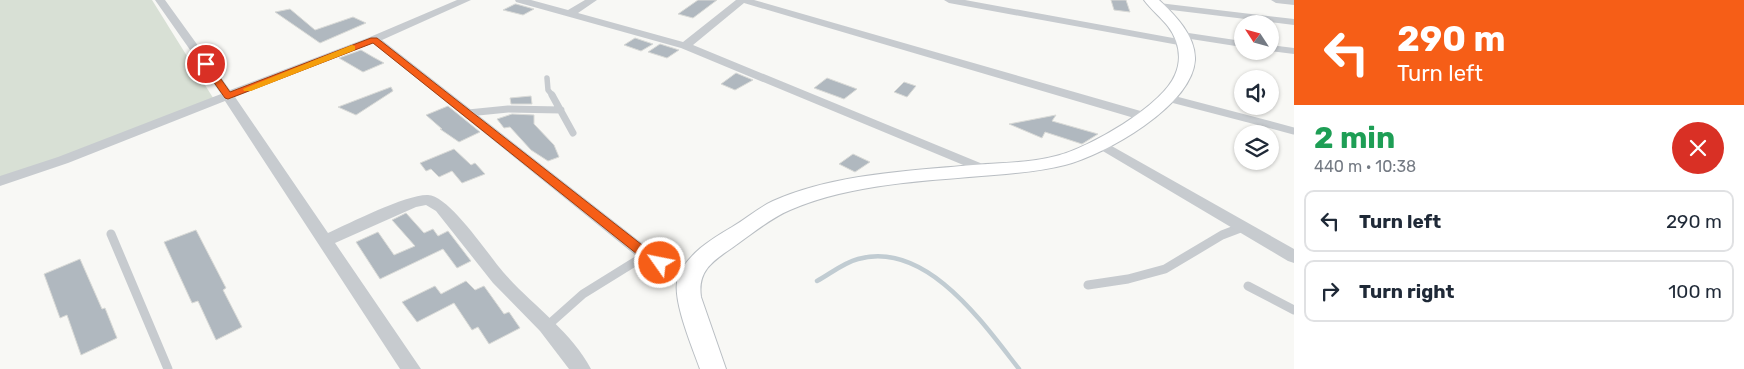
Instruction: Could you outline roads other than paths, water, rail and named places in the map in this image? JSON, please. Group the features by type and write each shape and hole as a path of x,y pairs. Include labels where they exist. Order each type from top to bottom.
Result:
{"street":[{"path":"160,0 326,240 411,369"},
{"path":"0,181 63,160 228,96 374,39 466,0"},
{"path":"520,0 685,46 985,170"},
{"path":"570,14 592,0"},
{"path":"685,46 742,0 1146,116"},
{"path":"949,0 1183,39 1234,43"},
{"path":"1276,0 1294,2"},
{"path":"714,369 696,322 688,289 689,279 697,265 725,242 782,206 834,189 1038,165 1070,158 1101,144 1146,116 1168,98 1181,79 1187,61 1183,39 1155,3"},
{"path":"1155,3 1294,22"},
{"path":"374,39 646,255 689,279"},
{"path":"1279,49 1294,51"},
{"path":"1101,144 1294,257"},
{"path":"326,240 412,202 428,200 442,207 499,280 546,326 581,369"}],"lane":[{"path":"547,78 548,90 573,134"},
{"path":"1168,98 1294,131"},
{"path":"468,113 508,109 561,110"},
{"path":"1088,286 1128,279 1165,269 1222,235 1243,227"},
{"path":"111,234 168,369"},
{"path":"546,326 590,289 646,255"},
{"path":"1248,286 1294,310"}],"waterway":[{"path":"817,281 858,259 883,256 907,262 929,273 970,309 1019,369"}]}
